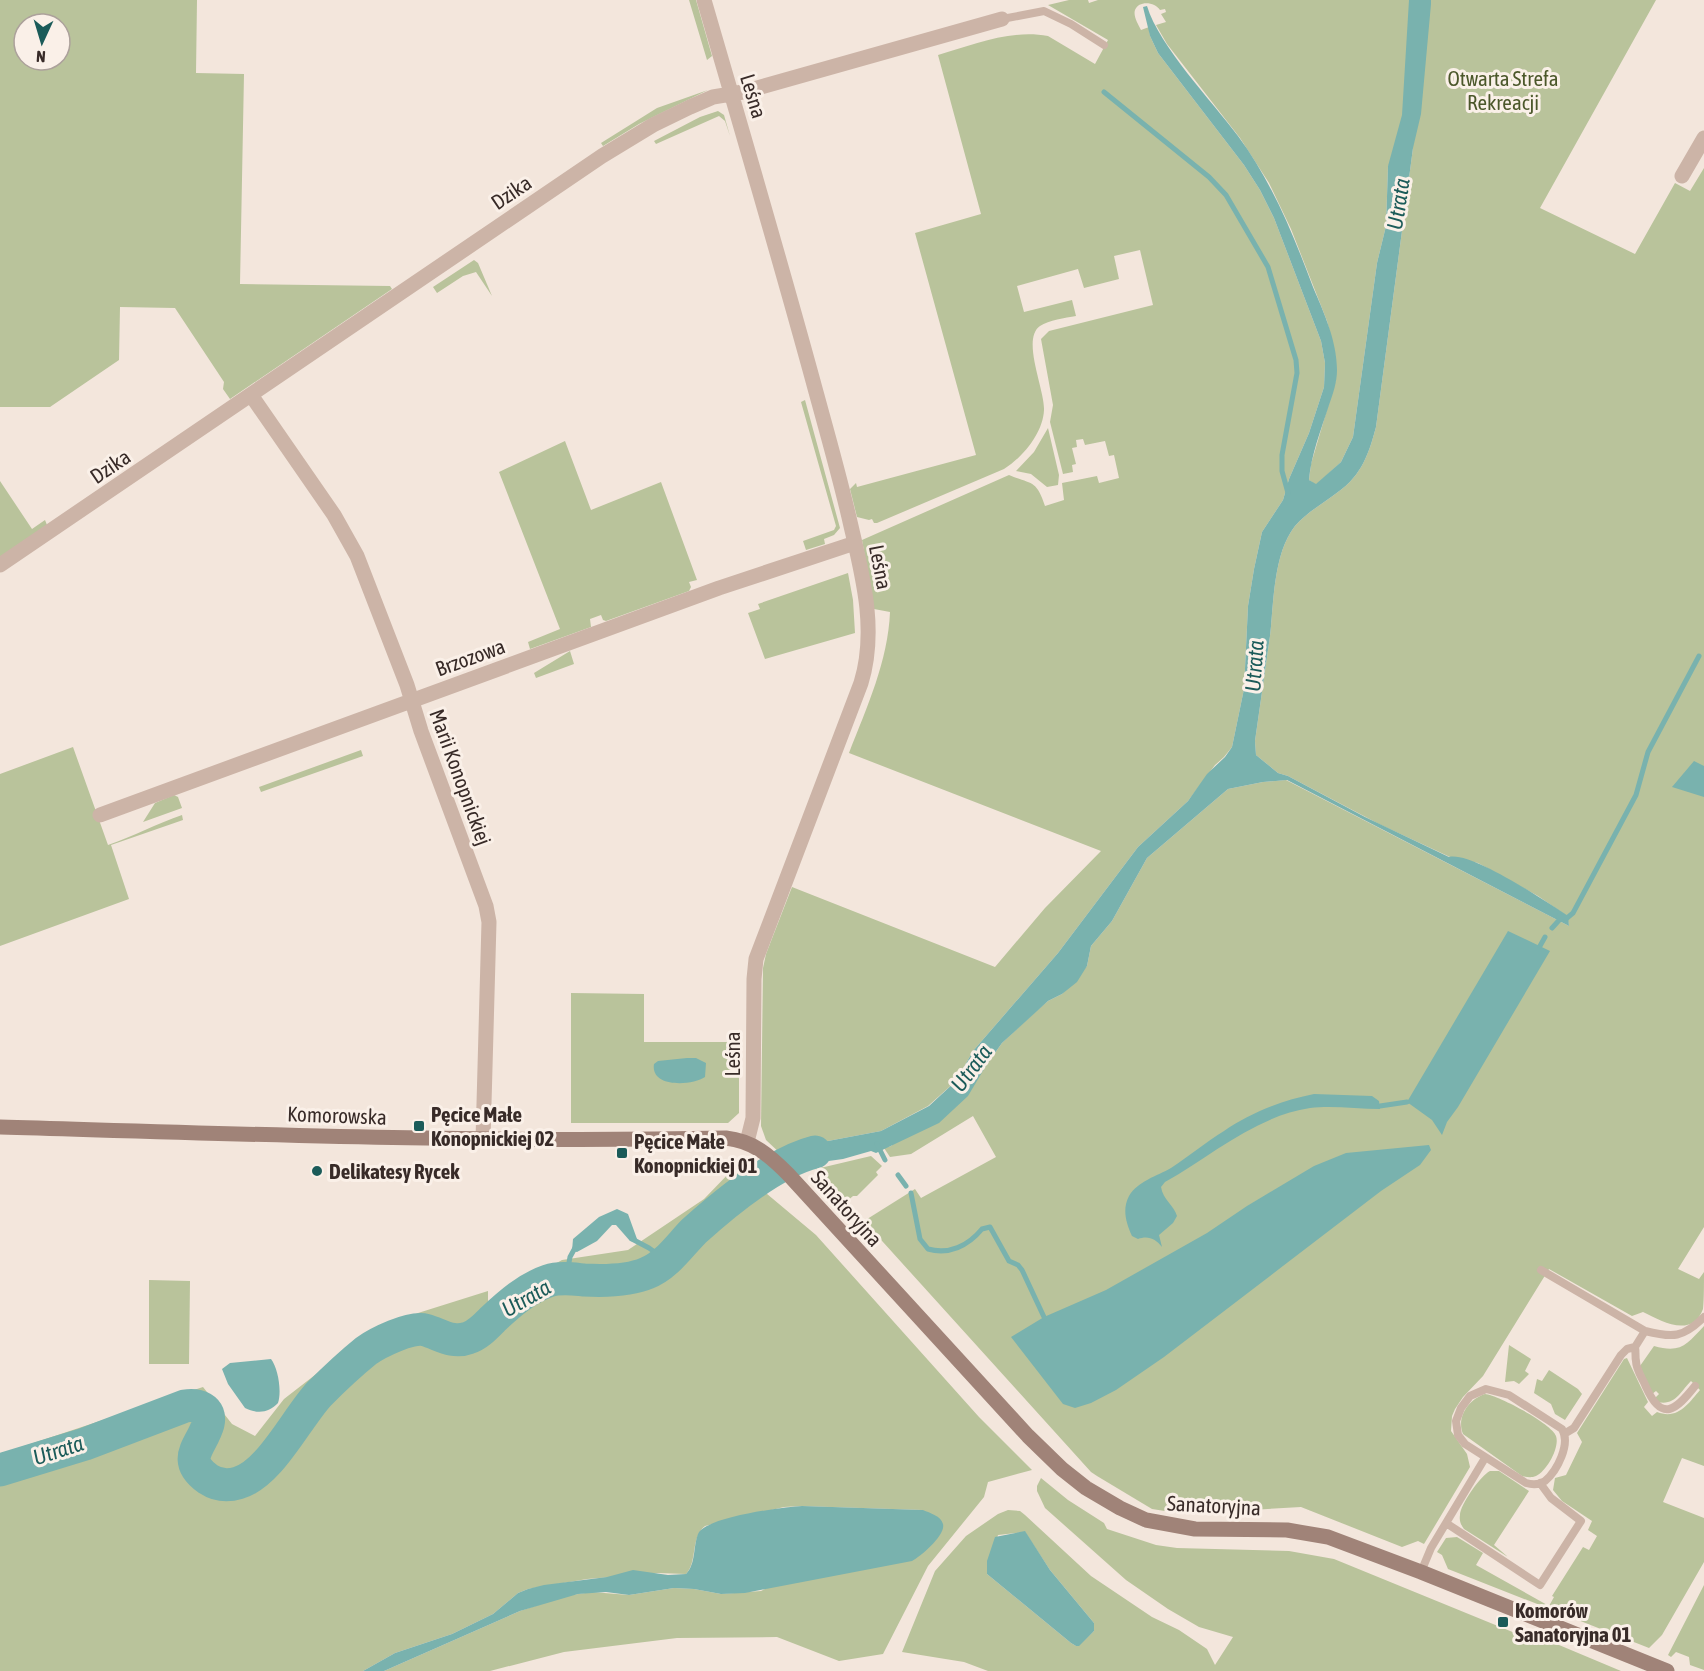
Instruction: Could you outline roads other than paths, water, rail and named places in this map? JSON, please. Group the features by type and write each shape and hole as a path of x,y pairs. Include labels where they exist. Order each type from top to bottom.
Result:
{"street":[{"name":"Leśna","path":"704,0 829,438 855,543 868,618 865,667 858,692 756,959 753,1004 753,1118 747,1142"},
{"name":"Dzika","path":"0,565 606,154 653,125 713,98 1002,19"},
{"path":"1682,176 1704,138"},
{"name":"Marii Konopnickiej","path":"250,395 334,515 362,567 488,912 483,1140"},
{"name":"Brzozowa","path":"100,815 719,588 855,543"},
{"name":"Komorowska","path":"0,1127 483,1140 726,1138 747,1142 774,1160"},
{"name":"Sanatoryjna","path":"774,1160 1006,1414 1062,1469 1100,1496 1133,1515 1158,1524 1195,1529 1287,1530 1318,1534 1421,1572 1667,1671"}],"lane":[{"name":"Dzika","path":"1002,19 1044,11 1071,24 1104,45"},
{"path":"1541,1270 1645,1331 1664,1336 1681,1335 1692,1330 1704,1317"},
{"path":"1645,1331 1635,1347 1636,1364 1653,1402 1660,1408 1673,1409 1682,1403 1695,1386"},
{"path":"1564,1434 1574,1428 1620,1355 1627,1349 1635,1347"},
{"path":"1480,1390 1491,1390 1509,1395 1562,1429 1564,1434 1566,1443 1552,1472 1540,1483 1526,1483 1461,1440 1456,1428 1457,1417 1470,1396 1480,1390"},
{"path":"1421,1572 1431,1548 1485,1458"},
{"path":"1446,1523 1540,1585 1581,1521 1551,1498 1540,1483"}],"water":[{"path":"1409,0 1431,0 1431,4 1421,114 1413,148 1376,427 1359,471 1338,492 1295,526 1282,550 1278,564 1255,741 1256,755 1278,773 1288,776 1365,817 1449,857 1460,857 1491,869 1568,916 1569,926 1287,780 1228,789 1147,858 1112,921 1091,946 1087,966 1077,982 1062,994 1048,1001 1002,1043 968,1096 939,1123 876,1153 871,1151 843,1159 807,1164 795,1169 783,1156 796,1147 881,1131 929,1106 956,1081 973,1051 1058,953 1138,847 1188,801 1207,774 1232,747 1244,689 1248,606 1262,532 1283,500 1289,479 1309,433 1324,387 1325,363 1321,341 1274,218 1260,190 1244,165 1158,53 1150,36 1143,7 1147,6 1153,22 1174,55 1238,136 1261,172 1289,228 1325,317 1335,348 1337,374 1312,461 1309,480 1316,484 1341,462 1353,437 1377,263 1386,226 1388,166 1402,115"},
{"path":"1694,761 1704,766 1704,797 1672,787"},
{"path":"1508,931 1550,951 1447,1122 1442,1135 1432,1120 1407,1102"},
{"path":"696,1058 706,1063 705,1077 691,1082 673,1083 658,1077 655,1072 654,1064 658,1061"},
{"path":"1314,1094 1372,1096 1379,1101 1380,1109 1310,1108 1290,1112 1253,1128 1165,1182 1161,1187 1177,1216 1173,1223 1159,1235 1162,1247 1152,1238 1138,1239 1132,1236 1125,1211 1129,1196 1137,1186 1171,1168 1245,1118 1279,1104"},
{"path":"1429,1145 1431,1150 1420,1165 1381,1191 1164,1357 1116,1390 1091,1403 1075,1408 1063,1404 1011,1337 1044,1317 1106,1290 1207,1233 1314,1166 1346,1153"},
{"path":"617,1209 628,1214 636,1242 630,1241 616,1225 612,1225 597,1241 577,1252 572,1251 573,1239 599,1217"},
{"path":"271,1359 279,1380 278,1403 263,1412 245,1408 228,1384 222,1369 230,1363"},
{"path":"802,1506 923,1510 940,1519 943,1529 932,1545 912,1561 745,1593 721,1594 674,1588 629,1595 606,1592 578,1594 520,1611 384,1671 363,1671 395,1653 452,1634 493,1614 518,1593 528,1589 607,1577 633,1570 668,1575 686,1574 693,1560 696,1539 704,1528 745,1514"},
{"path":"1025,1531 1050,1570 1094,1623 1094,1631 1079,1646 1071,1643 987,1574 987,1561 995,1537"}],"waterway":[{"path":"1104,92 1209,177 1226,195 1268,267 1296,360 1297,373 1282,455 1282,471 1288,493"},
{"path":"1563,917 1567,918 1573,913 1636,795 1648,752 1699,656"},
{"path":"1552,928 1562,917 1559,916"},
{"path":"1540,946 1545,937"},
{"path":"1380,1106 1407,1102"},
{"path":"877,1144 885,1160"},
{"name":"Utrata","path":"0,1470 85,1444 185,1406 194,1406 206,1411 209,1419 195,1452 195,1465 200,1472 215,1483 226,1485 238,1483 250,1478 261,1469 319,1394 371,1348 394,1336 419,1329 451,1339 468,1338 482,1330 526,1292 553,1280 616,1280 632,1278 654,1270 667,1260 694,1231 751,1185 783,1165 815,1152"},
{"path":"898,1175 906,1186"},
{"path":"911,1193 920,1239 928,1249 943,1251 958,1248 982,1229 990,1227 1009,1261 1018,1265 1022,1270 1044,1317"},
{"path":"632,1239 666,1260"},
{"path":"566,1279 570,1257 576,1246"}],"place":[{"name":"Pęcice Małe Konopnickiej 02","path":"419,1126"},
{"name":"Pęcice Małe Konopnickiej 01","path":"622,1153"},
{"name":"Delikatesy Rycek","path":"317,1171"},
{"name":"Komorów Sanatoryjna 01","path":"1503,1622"}],"park label":[{"name":"Otwarta Strefa Rekreacji","path":"1503,90"}]}
